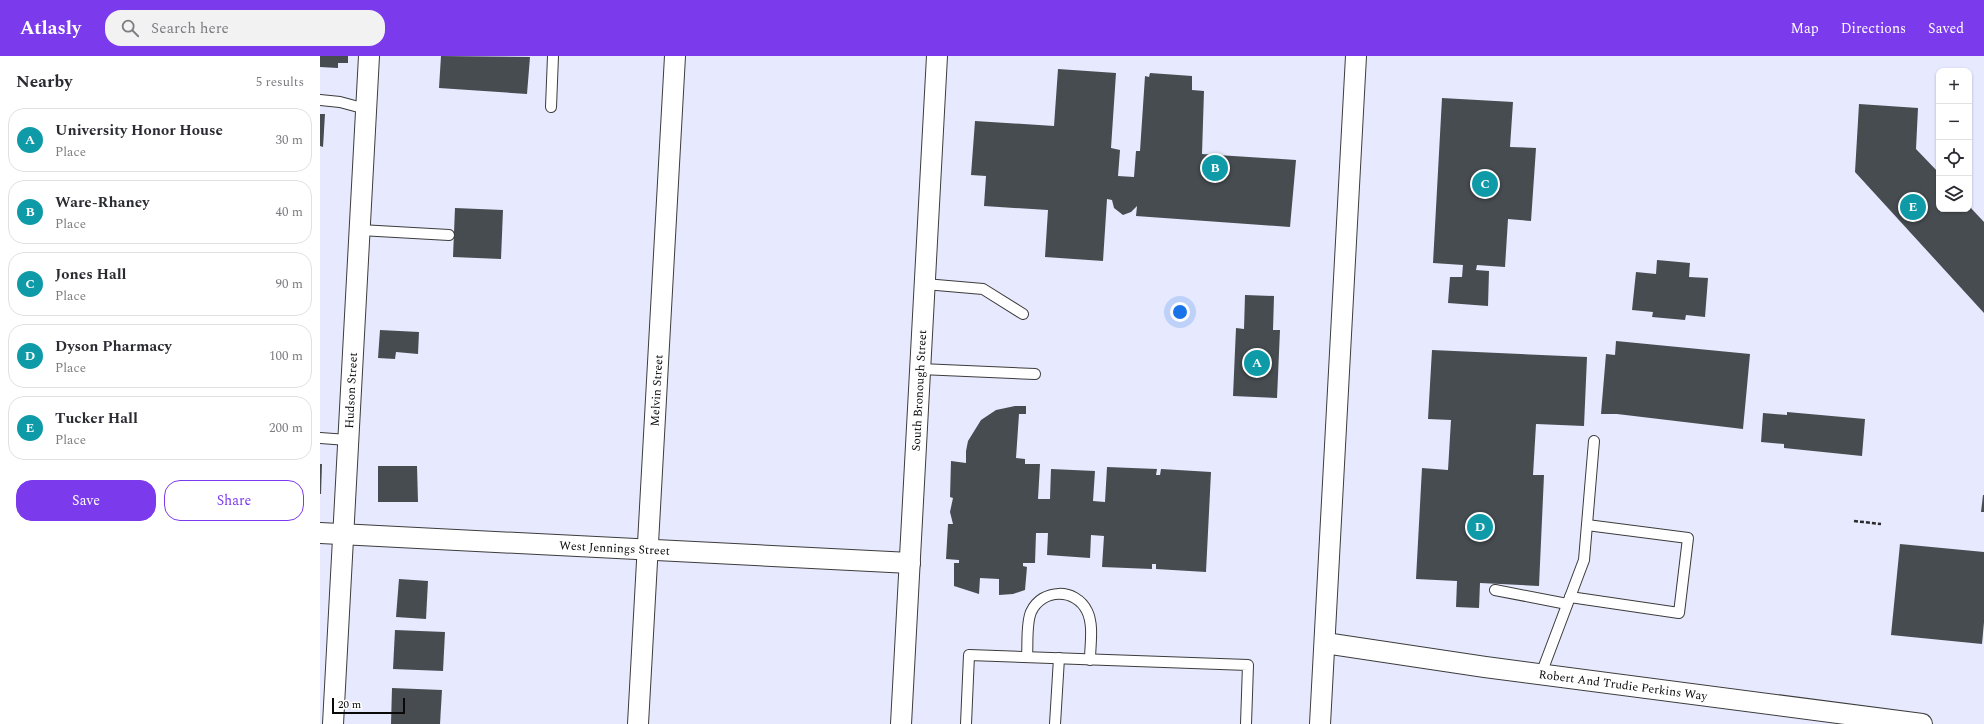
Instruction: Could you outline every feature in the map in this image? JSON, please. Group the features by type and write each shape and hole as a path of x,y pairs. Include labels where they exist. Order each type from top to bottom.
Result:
{"street":[{"name":"Hudson Street","path":"333,724 369,56"},
{"name":"Melvin Street","path":"638,724 674,56"},
{"name":"South Bronough Street","path":"901,724 937,56"},
{"path":"1320,724 1356,56"},
{"name":"West Jennings Street","path":"320,533 910,563"},
{"name":"Robert And Trudie Perkins Way","path":"1325,643 1541,674 1922,724"}],"lane":[{"path":"551,107 553,56"},
{"path":"320,100 340,102 366,109"},
{"path":"360,230 449,235"},
{"path":"925,284 983,289 1023,314"},
{"path":"920,369 1036,374"},
{"path":"320,438 348,440"},
{"path":"1541,674 1584,560 1594,441"},
{"path":"1495,590 1569,601 1679,613 1688,538 1587,525"},
{"path":"1027,657 1031,612 1037,603 1045,597 1055,593 1073,596 1082,603 1088,612 1090,622 1090,660"},
{"path":"966,724 969,655 1248,666 1246,724"},
{"path":"1055,724 1059,658"}],"path":[{"path":"1854,521 1881,524"}],"building":[{"path":"320,56 348,56 348,63 338,63 338,68 320,67"},
{"path":"441,56 530,57 527,94 439,88"},
{"path":"1058,69 1116,73 1111,148 1120,150 1118,176 1134,177 1136,151 1140,151 1145,76 1149,77 1150,73 1192,76 1192,90 1204,91 1202,154 1296,160 1290,227 1136,216 1137,206 1131,212 1123,215 1114,208 1112,200 1107,199 1103,261 1045,257 1048,210 984,206 986,176 971,175 975,121 1054,126"},
{"path":"1442,98 1513,102 1510,147 1536,148 1531,221 1508,219 1505,267 1477,265 1476,270 1489,271 1488,306 1448,303 1450,277 1462,277 1463,265 1433,263"},
{"path":"1859,104 1918,108 1916,149 1936,170 1936,212 1972,212 1972,209 1984,222 1984,313 1855,172"},
{"path":"320,114 325,114 323,147 320,146"},
{"path":"455,208 503,210 501,259 453,257"},
{"path":"1657,260 1690,263 1689,277 1708,278 1705,317 1686,315 1685,320 1652,317 1653,312 1632,310 1636,272 1656,274"},
{"path":"1245,295 1274,296 1273,330 1280,330 1277,398 1233,396 1236,328 1244,329"},
{"path":"380,330 419,332 418,354 396,352 395,359 378,358"},
{"path":"1616,341 1750,354 1743,429 1617,414 1601,414 1606,354 1615,355"},
{"path":"1432,350 1587,357 1584,426 1536,424 1533,475 1544,475 1539,586 1480,583 1479,608 1456,607 1457,581 1416,579 1422,468 1448,470 1451,420 1428,419"},
{"path":"1015,406 1026,406 1026,414 1019,414 1016,458 1025,459 1025,464 1040,464 1038,499 1050,499 1051,469 1095,471 1093,501 1105,502 1107,467 1157,469 1156,475 1160,475 1161,469 1211,472 1206,572 1156,569 1156,564 1152,564 1152,569 1102,567 1104,536 1091,535 1090,558 1047,555 1048,533 1036,533 1035,563 1023,563 1023,566 1027,567 1025,590 1013,594 999,595 999,579 980,578 979,594 954,586 954,563 959,563 959,560 946,559 948,524 953,524 950,512 953,498 950,497 951,461 966,463 968,441 981,420 996,410"},
{"path":"1787,412 1865,419 1862,456 1784,448 1784,444 1761,442 1763,413 1787,415"},
{"path":"320,464 322,464 321,494 320,494"},
{"path":"378,466 417,466 418,502 378,502"},
{"path":"1983,495 1984,512 1981,512"},
{"path":"1900,544 1984,552 1984,622 1982,644 1891,635"},
{"path":"399,579 428,581 426,619 396,617"},
{"path":"395,630 445,632 443,671 393,669"},
{"path":"392,688 442,690 440,724 391,724"}],"place":[{"name":"Ware-Rhaney","path":"1215,168"},
{"name":"Jones Hall","path":"1485,184"},
{"name":"Tucker Hall","path":"1913,207"},
{"name":"University Honor House","path":"1257,363"},
{"name":"Dyson Pharmacy","path":"1480,527"}]}
